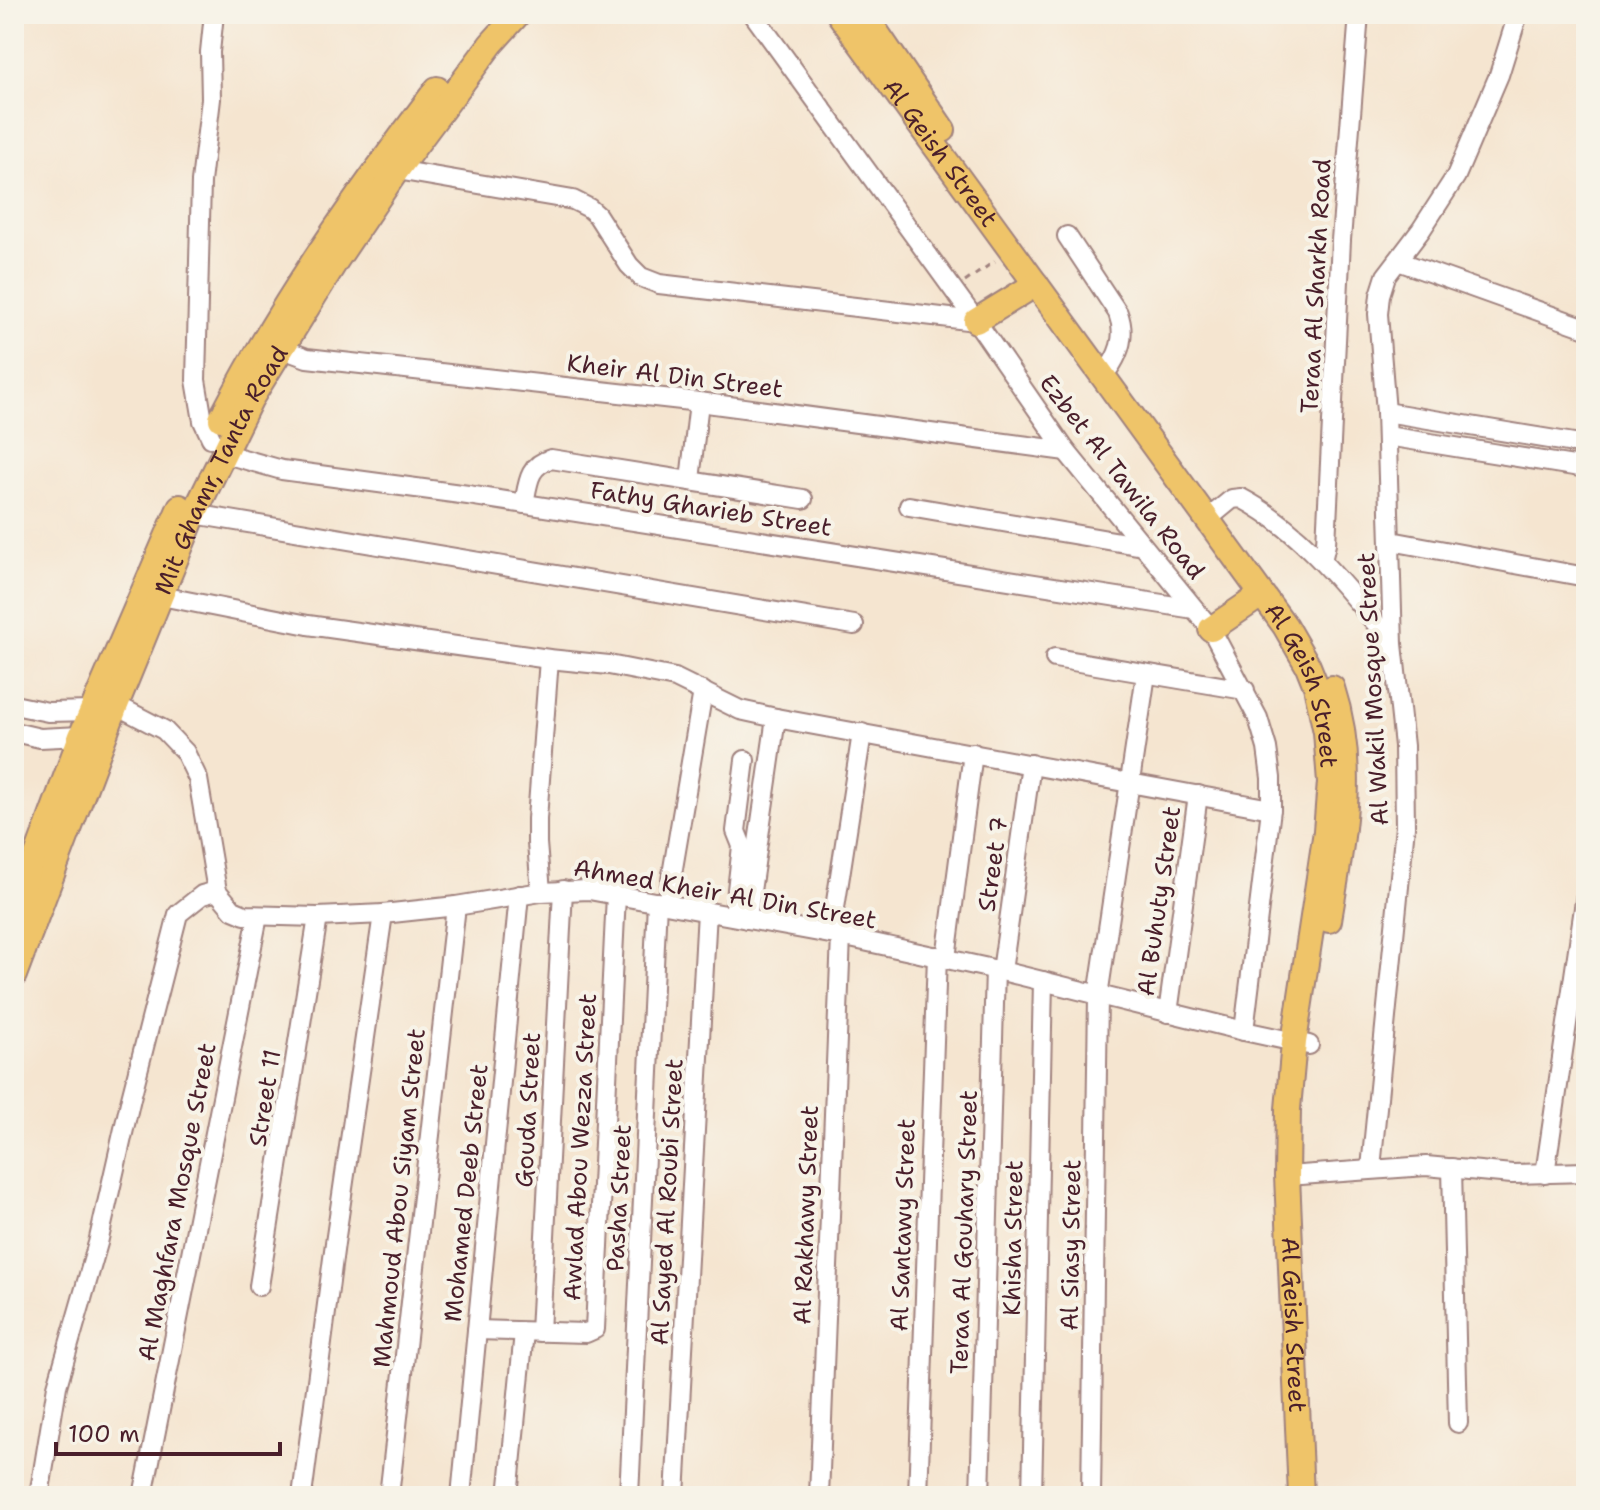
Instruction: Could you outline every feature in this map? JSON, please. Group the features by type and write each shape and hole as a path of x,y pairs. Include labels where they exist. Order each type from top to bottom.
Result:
{"main road":[{"name":"Mit Ghamr, Tanta Road","path":"14,975 92,725 116,705 194,514 238,387 323,247 383,159 495,14"},
{"name":"Mit Ghamr, Tanta Road","path":"14,918 92,725 143,587 217,446 397,170 491,44 518,14"},
{"name":"Al Geish Street","path":"839,14 1036,284 1108,371 1311,643 1322,662 1329,706"},
{"name":"Al Geish Street","path":"864,14 1285,626 1329,706 1347,756 1346,810 1302,1043 1303,1109 1294,1175 1301,1496"},
{"path":"976,321 1036,284"},
{"path":"1211,629 1261,595"},
{"name":"Al Geish Street","path":"1294,1175 1316,1496"}],"street":[{"path":"214,14 210,52 211,99 201,182 196,380 203,421 217,446"},
{"name":"Ezbet Al Tawila Road","path":"753,14 976,321 1066,451 1211,629 1245,690 1267,748 1271,809 1244,1031"},
{"name":"Teraa Al Sharkh Road","path":"1322,561 1326,544 1341,240 1359,14"},
{"name":"Al Wakil Mosque Street","path":"1371,1168 1405,826 1404,746 1393,644 1386,412 1378,314 1380,295 1386,276 1456,176 1499,75 1518,14"},
{"path":"397,170 573,200 597,215 629,265 641,277 659,284 976,321"},
{"path":"1067,236 1122,323 1123,335 1108,371"},
{"path":"1398,261 1586,328"},
{"name":"Kheir Al Din Street","path":"280,348 307,358 699,402 1066,451"},
{"path":"690,480 699,402"},
{"path":"1386,412 1586,445"},
{"path":"1387,436 1586,468"},
{"name":"Fathy Gharieb Street","path":"217,446 282,470 524,504 1194,609"},
{"path":"524,504 533,468 551,459 803,499"},
{"path":"1215,513 1232,499 1241,498 1294,535 1322,561 1393,644"},
{"path":"909,506 1143,546"},
{"path":"194,514 854,625"},
{"path":"1391,541 1586,577"},
{"path":"161,596 308,625 609,665 675,678 740,710 776,718 1271,809"},
{"path":"1055,658 1245,690"},
{"path":"541,892 537,831 549,659"},
{"name":"Al Siasy Street","path":"1091,1496 1098,996 1146,674"},
{"name":"Pasha Street","path":"629,1496 662,903 703,691"},
{"path":"14,705 92,725"},
{"path":"39,1496 57,1386 98,1243 178,914 202,895 217,891 193,765 164,730 116,705"},
{"path":"740,917 776,718"},
{"path":"14,732 40,738 92,725"},
{"name":"Al Rakhawy Street","path":"819,1496 836,935 862,733"},
{"name":"Al Santawy Street","path":"918,1496 941,957 973,753"},
{"path":"740,917 742,846 736,831 745,760"},
{"name":"Street 7","path":"998,970 1031,764"},
{"name":"Al Buhuty Street","path":"1168,1013 1198,795"},
{"name":"Ahmed Kheir Al Din Street","path":"217,891 233,910 245,915 318,917 456,906 563,890 616,895 941,957 1302,1043"},
{"name":"Gouda Street","path":"508,1496 532,1332 563,890"},
{"path":"1545,1174 1586,894"},
{"name":"Mohamed Deeb Street","path":"461,1496 519,895"},
{"name":"Awlad Abou Wezza Street","path":"477,1330 590,1333 597,1324 616,895"},
{"name":"Mahmoud Abou Siyam Street","path":"389,1496 456,906"},
{"name":"Al Sayed Al Roubi Street","path":"675,1496 707,911"},
{"path":"302,1496 383,914"},
{"name":"Al Maghfara Mosque Street","path":"143,1496 258,916"},
{"name":"Street 11","path":"259,1286 318,917"},
{"name":"Teraa Al Gouhary Street","path":"980,1496 998,970"},
{"name":"Khisha Street","path":"1032,1496 1043,981"},
{"path":"1294,1175 1371,1168 1452,1168 1545,1174 1586,1172"},
{"path":"1452,1168 1458,1423"}],"path":[{"path":"953,290 1012,250"}]}
